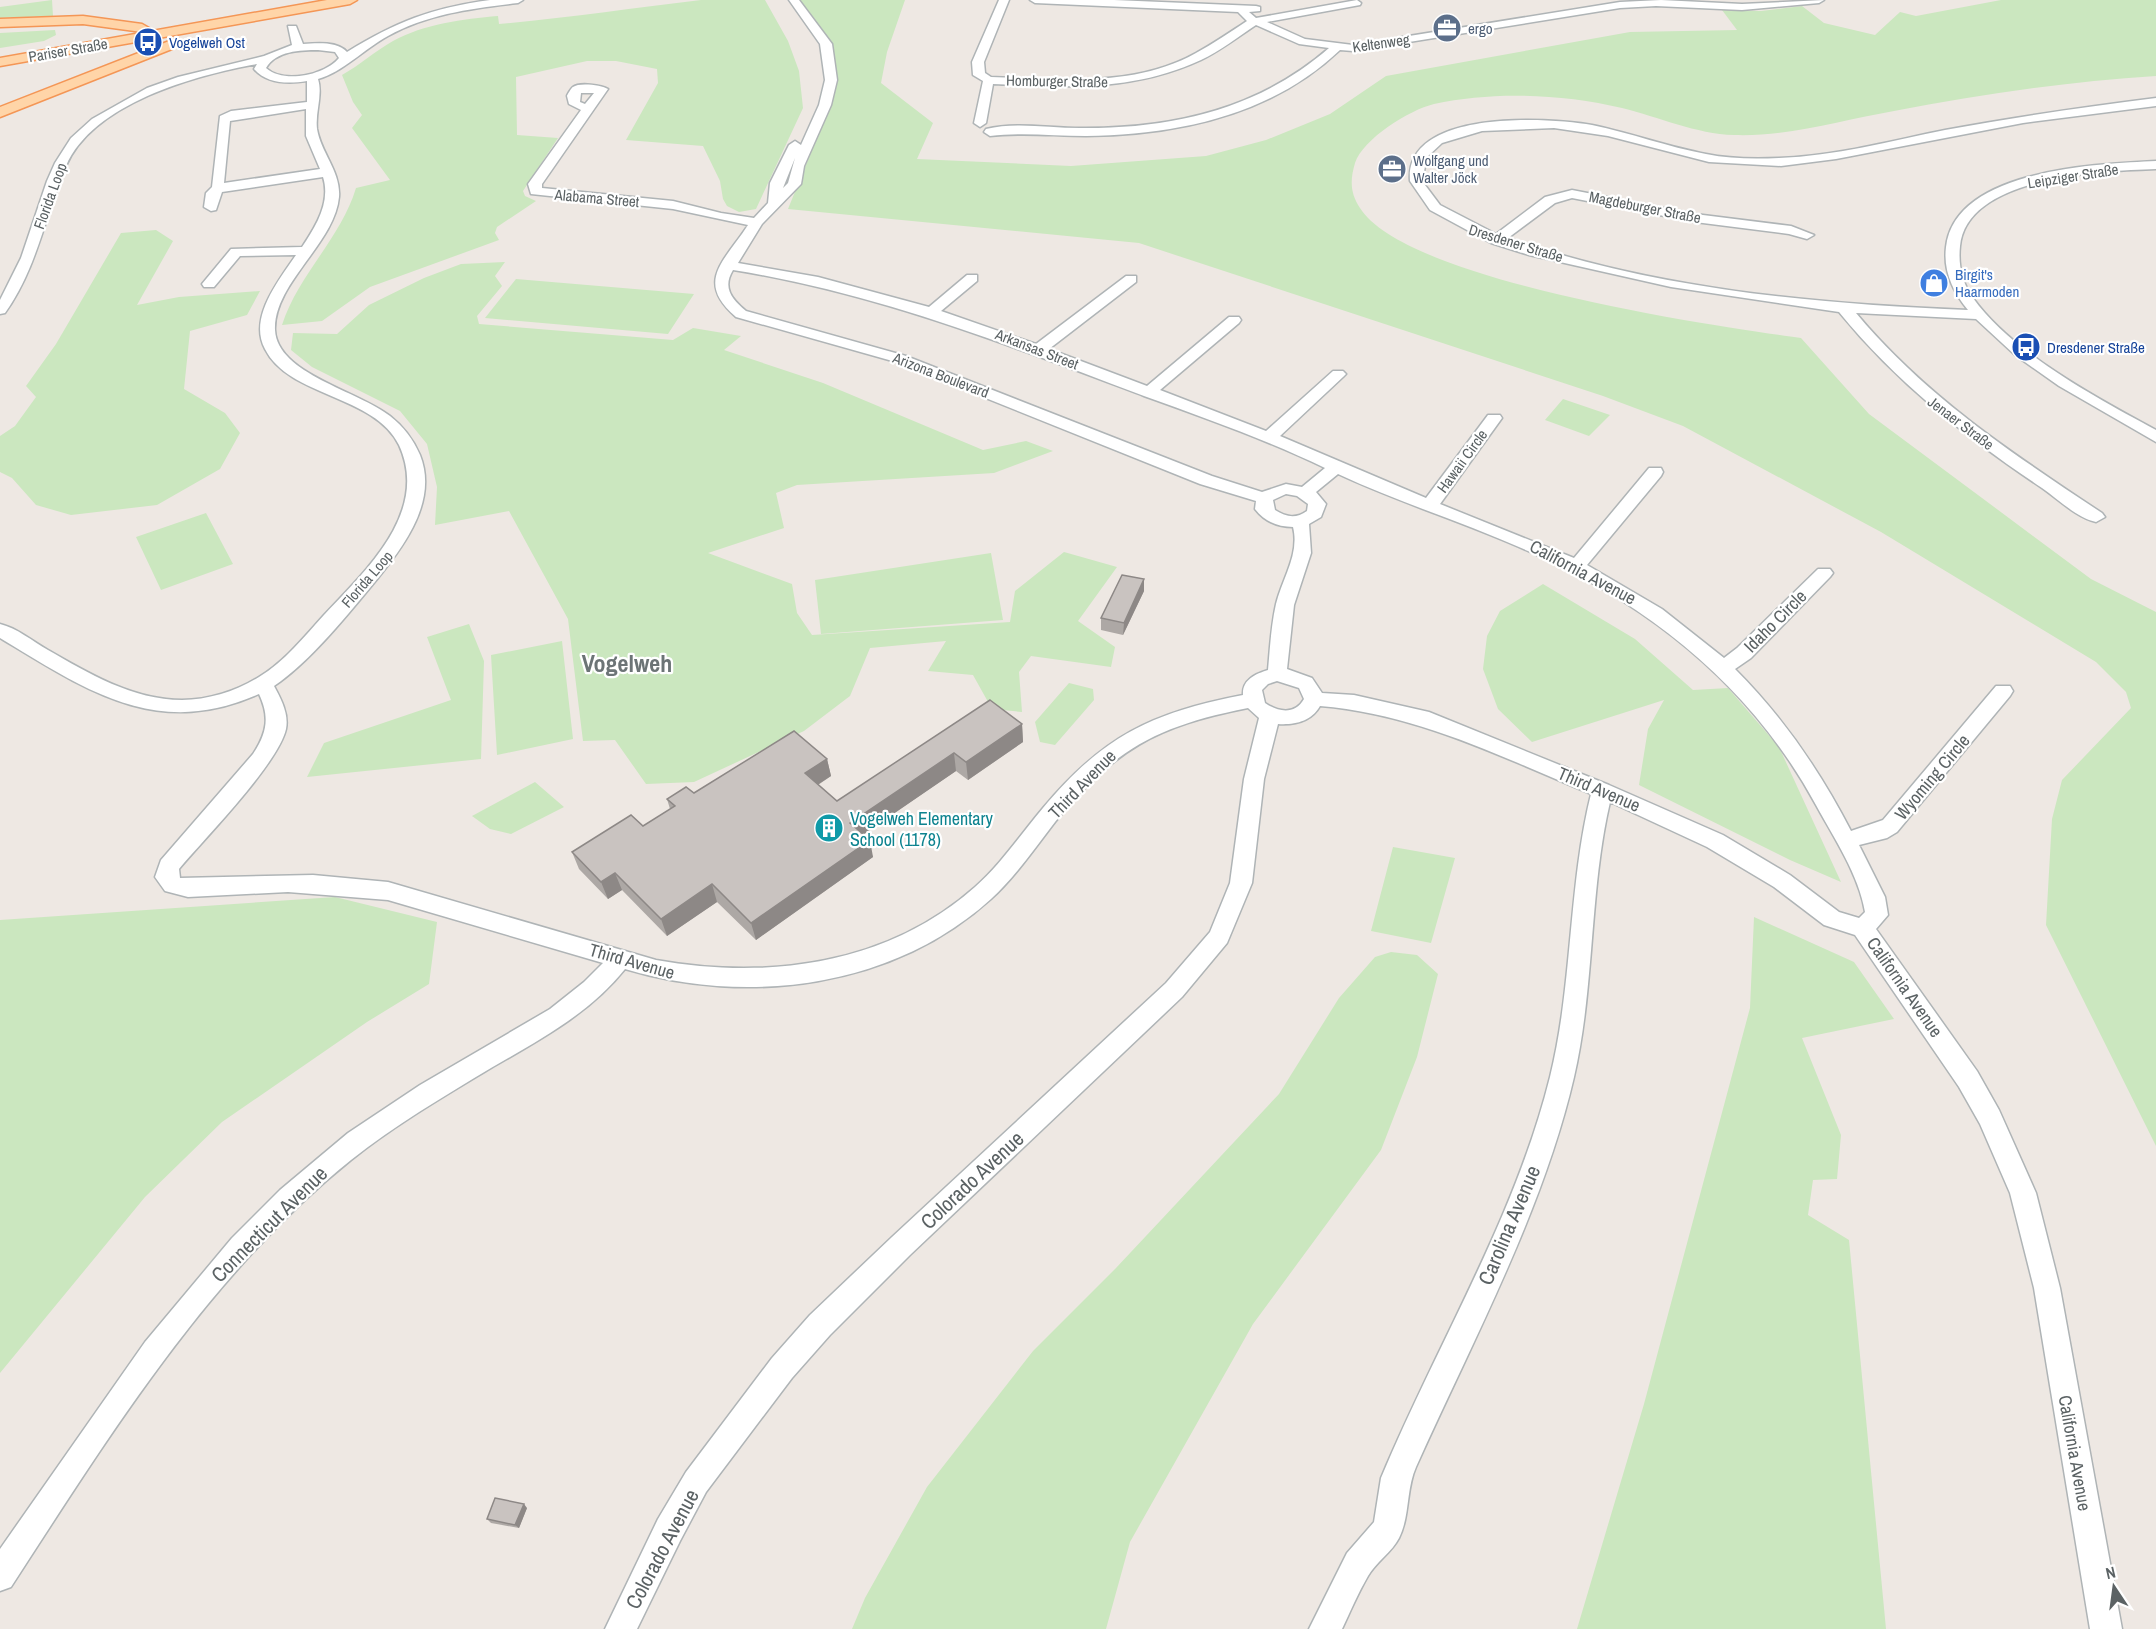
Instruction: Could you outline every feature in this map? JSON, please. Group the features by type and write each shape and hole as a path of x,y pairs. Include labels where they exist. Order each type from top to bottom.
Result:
{"main road":[{"name":"Pariser Straße","path":"0,61 331,0"},
{"name":"Pariser Straße","path":"0,61 350,0"},
{"path":"0,112 218,26 255,17"},
{"path":"0,23 66,20 150,28 188,26"},
{"path":"0,30 62,25 80,27 86,31 80,40 51,50"},
{"path":"0,61 30,62 47,67 51,73 36,88 0,99"}],"street":[{"path":"378,37 398,26 438,13 518,0"},
{"path":"782,0 807,38"},
{"name":"Arizona Boulevard","path":"794,0 826,44 831,80 825,105 798,166 794,184 757,222 727,265 721,278 722,296 730,306 749,318 901,358 1206,480 1265,498"},
{"name":"Homburger Straße","path":"1004,0 976,68 979,75 990,80 1086,84 1139,78 1198,57 1255,21"},
{"path":"1035,0 1242,9 1361,2 1255,21"},
{"name":"Keltenweg","path":"1242,9 1244,14 1255,21 1303,42 1335,48 1364,48 1620,4 1664,3 1743,8 1819,0"},
{"path":"292,28 299,48"},
{"name":"Florida Loop","path":"0,310 19,280 61,161 76,141 97,122 146,93 193,75 267,59 299,48 334,48 378,37"},
{"name":"Florida Loop","path":"193,75 224,71 263,73 282,79 311,77 338,67 345,58 378,37"},
{"path":"334,48 343,52 345,58"},
{"name":"Keltenweg","path":"990,132 1108,131 1197,120 1238,108 1274,93 1335,48"},
{"path":"263,73 260,69 261,64 267,59"},
{"path":"775,203 777,183 815,98 818,84 814,59 830,65"},
{"name":"Florida Loop","path":"0,630 129,700 158,707 207,703 263,684 286,666 384,562 403,531 415,490 412,456 405,441 393,427 370,411 288,367 276,357 266,335 273,305 308,251 331,202 333,191 311,130 314,86 311,77"},
{"name":"Homburger Straße","path":"980,123 986,87 990,80"},
{"name":"Dresdener Straße","path":"1979,315 1844,308 1775,300 1659,281 1496,240 1450,220 1421,194 1416,178 1418,160 1422,153 1438,141 1481,127 1548,124 1594,130 1707,159 1773,164 1830,156 1987,126 2156,102"},
{"path":"219,187 224,119 231,115 311,105"},
{"name":"Alabama Street","path":"588,109 535,184 536,191 673,204 721,217 757,222"},
{"name":"Leipziger Straße","path":"2156,165 2087,171 2028,182 1994,194 1976,207 1956,230 1952,256 1953,271 1959,285 1979,315 2027,357 2063,382 2156,437"},
{"path":"211,207 213,193 219,187 328,172"},
{"name":"Magdeburger Straße","path":"1496,240 1550,200 1563,194 1695,218 1791,230 1807,235"},
{"path":"209,284 236,252 308,251"},
{"name":"Arkansas Street","path":"727,265 800,278 932,312 1269,437 1336,467"},
{"path":"932,312 972,279"},
{"path":"1038,350 1131,279"},
{"name":"Jenaer Straße","path":"1844,308 1880,352 1928,398 1982,440 2097,517"},
{"path":"1149,392 1234,320"},
{"path":"1269,437 1338,374"},
{"name":"Hawaii Circle","path":"1431,504 1494,418"},
{"path":"1305,493 1336,467"},
{"name":"California Avenue","path":"1336,467 1578,565 1661,616 1723,668 1764,709 1808,769 1846,840 1877,907 1877,915 1863,928 1968,1079 1990,1118 2023,1193 2047,1288 2106,1629"},
{"path":"1578,565 1655,472"},
{"path":"1286,489 1305,493 1315,500 1317,508 1312,516 1300,521 1275,518 1264,508 1265,498 1273,492 1286,489"},
{"path":"1277,674 1285,605 1304,553 1305,540 1300,521"},
{"name":"Idaho Circle","path":"1723,668 1744,652 1824,573"},
{"path":"1277,674 1303,681 1314,693 1314,699 1307,712 1300,716 1280,718 1262,708 1252,688 1256,683 1277,674"},
{"name":"Third Avenue","path":"263,684 276,705 278,721 273,740 260,759 169,866 166,878 173,885 188,888 287,882 358,886 439,904 682,976 751,980 840,966 900,946 956,915 984,892 1077,784 1118,746 1158,726 1184,717 1262,708"},
{"name":"Wyoming Circle","path":"1846,840 1879,832 1890,826 2003,691"},
{"name":"Third Avenue","path":"1314,699 1354,702 1422,717 1602,790 1715,841 1782,881 1832,919 1863,928"},
{"name":"Colorado Avenue","path":"621,1629 664,1540 696,1482 782,1368 820,1325 1174,990 1219,937 1229,918 1241,883 1262,708"},
{"name":"Carolina Avenue","path":"1325,1629 1358,1564 1388,1529 1396,1478 1509,1231 1539,1155 1562,1077 1573,1018 1591,836 1602,790"},
{"name":"Connecticut Avenue","path":"0,1576 58,1488 185,1314 231,1258 305,1183 383,1122 560,1016 607,977 621,957"}],"green space":[{"path":"52,0 53,16 0,18 0,7"},
{"path":"701,0 765,0 788,41 799,71 803,108 756,209 739,212 727,206 723,199 720,181 703,146 626,140 658,83 657,69 616,61 587,61 516,77 517,135 558,138 523,191 525,196 536,201 497,227 495,233 499,240 370,287 322,321 282,325 298,290 340,223 356,188 390,180 352,128 362,115 353,102 342,75 393,41 418,30 444,23 498,16 499,24"},
{"path":"798,0 905,0 887,52 881,83 933,123 917,159 1071,166 1206,156 1266,140 1330,114 1386,76 1630,32 1737,30 1722,10 1761,11 1802,6 1824,23 1875,35 1900,12 1916,16 2001,0 2156,0 2156,76 2025,89 1926,105 1794,131 1754,135 1706,132 1622,108 1552,97 1504,96 1457,100 1434,104 1412,112 1377,135 1367,144 1355,163 1352,181 1354,197 1360,208 1389,234 1436,257 1496,278 1634,311 1801,338 1869,414 2091,579 2156,612 2156,1146 2046,925 2052,819 2062,780 2131,708 2126,692 2096,662 1881,532 1683,426 1603,396 1139,243 788,209 828,110 831,50 814,18"},
{"path":"55,30 56,35 44,41 0,48 0,33"},
{"path":"156,230 173,241 137,305 179,297 260,291 247,315 190,331 184,389 225,413 240,433 220,469 157,505 71,515 36,505 12,478 0,472 0,436 15,426 36,397 26,386 56,344 121,233"},
{"path":"505,262 495,276 502,286 477,316 479,324 673,340 693,328 741,336 724,350 823,383 983,450 1026,441 1053,451 994,473 797,485 776,493 784,528 708,553 792,584 797,613 812,635 1010,622 1015,591 1064,552 1117,567 1078,621 1115,647 1111,667 1031,656 1019,672 1022,712 992,709 973,675 928,671 946,641 870,648 850,696 804,731 694,782 646,784 615,740 583,741 568,619 509,511 435,525 437,487 427,444 400,411 312,367 291,350 293,333 337,334 369,305 424,278 461,264"},
{"path":"516,279 694,294 668,334 485,318"},
{"path":"1563,399 1610,415 1589,436 1545,420"},
{"path":"206,513 233,564 161,590 136,537"},
{"path":"991,553 1003,620 821,634 815,580"},
{"path":"1543,584 1635,639 1693,690 1728,688 1779,747 1841,882 1790,860 1639,785 1648,729 1664,700 1532,742 1498,709 1483,669 1487,636 1500,611"},
{"path":"469,624 484,661 481,759 307,777 324,743 451,700 427,637"},
{"path":"562,641 573,739 497,755 491,655"},
{"path":"1069,683 1093,689 1094,700 1055,745 1040,742 1035,722"},
{"path":"535,782 564,807 511,834 490,829 472,816"},
{"path":"1393,847 1455,858 1431,943 1371,931"},
{"path":"335,897 437,922 429,984 367,1022 222,1122 145,1197 0,1373 0,920"},
{"path":"1754,917 1854,962 1894,1019 1802,1038 1841,1135 1837,1179 1813,1180 1808,1215 1849,1240 1886,1629 1577,1629 1644,1404 1750,1008"},
{"path":"1391,952 1417,955 1438,974 1417,1057 1381,1150 1253,1324 1130,1542 1106,1629 852,1629 865,1598 927,1487 1033,1351 1116,1268 1279,1094 1339,998 1375,957"}],"building":[{"path":"1122,575 1144,579 1124,623 1101,618"},
{"name":"Vogelweh Elementary School (1178)","path":"990,700 1022,724 966,762 954,753 850,823 870,840 751,923 712,884 661,919 615,873 601,882 572,852 631,815 643,826 675,806 667,799 686,787 694,793 794,731 827,759 805,773 837,801"},
{"path":"495,1498 524,1504 515,1525 487,1519"}],"place":[{"name":"ergo","path":"1447,28"},
{"name":"Vogelweh Ost","path":"148,42"},
{"name":"Wolfgang und Walter Jöck","path":"1392,169"},
{"name":"Birgit's Haarmoden","path":"1934,283"},
{"name":"Dresdener Straße","path":"2026,347"},
{"name":"Vogelweh Elementary School (1178)","path":"829,828"}],"district":[{"name":"Vogelweh","path":"627,663"}]}
